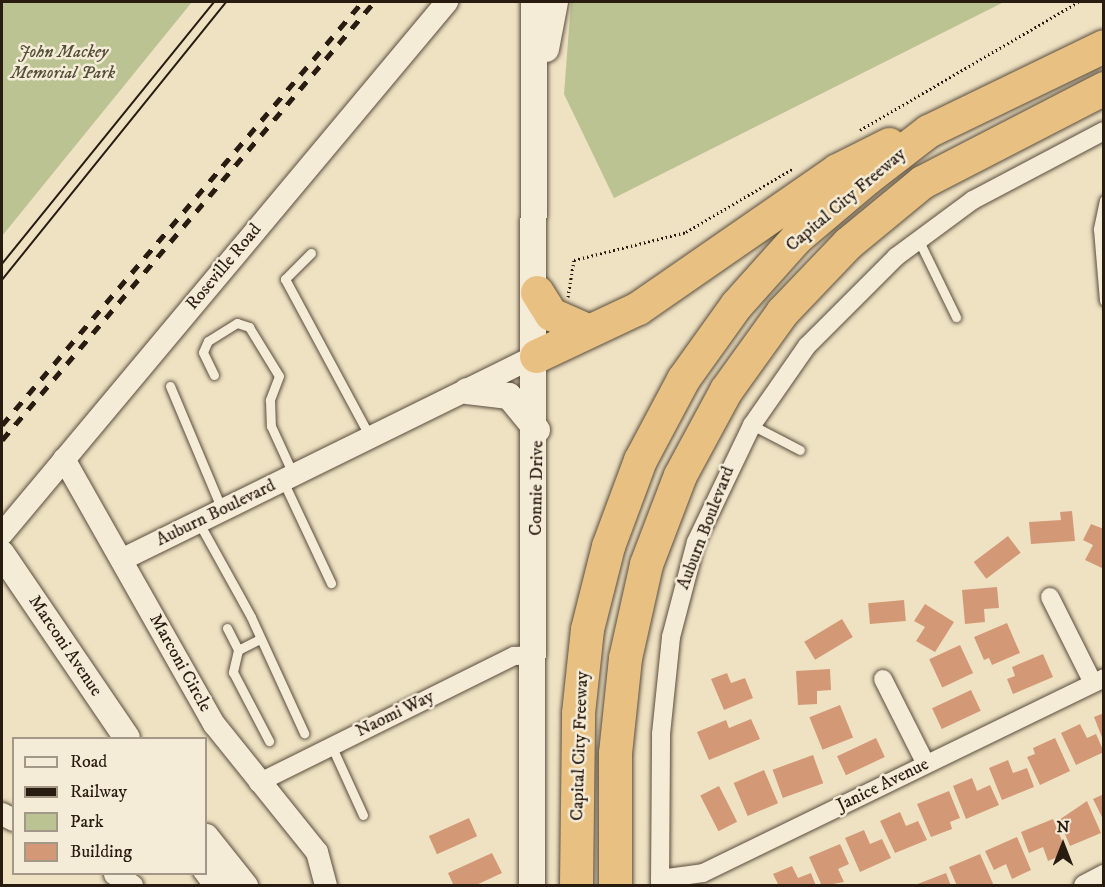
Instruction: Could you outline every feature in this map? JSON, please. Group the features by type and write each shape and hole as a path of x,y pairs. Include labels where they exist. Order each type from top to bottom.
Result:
{"highway":[{"name":"Capital City Freeway","path":"576,885 578,713 587,629 608,546 640,460 683,380 736,304 796,238 928,131 1104,46"},
{"name":"Capital City Freeway","path":"615,885 615,753 625,658 650,553 680,475 726,390 782,312 839,251 922,182 1104,88"},
{"path":"536,356 576,325 638,308 846,165 928,131"},
{"path":"537,292 551,314 576,325"}],"main road":[{"name":"Connie Drive","path":"531,885 537,430 537,90 534,2"},
{"name":"Connie Drive","path":"537,90 555,2"},
{"path":"467,391 509,396 537,430"},
{"name":"Marconi Avenue","path":"2,554 126,737"},
{"path":"207,838 245,885"},
{"path":"207,871 218,885"}],"street":[{"name":"Roseville Road","path":"2,534 447,2"},
{"name":"Auburn Boulevard","path":"660,882 661,734 671,637 701,531 752,425 826,324 918,239 1005,182 1104,131"},
{"name":"Auburn Boulevard","path":"123,559 536,356"},
{"name":"Marconi Circle","path":"64,459 123,559 214,724 258,783 323,860 326,885"},
{"path":"1050,597 1098,681"},
{"name":"Naomi Way","path":"258,783 514,656 535,655"},
{"path":"883,679 926,764"},
{"name":"Janice Avenue","path":"660,882 703,873 1098,681"},
{"path":"118,875 132,885"},
{"path":"1085,885 1104,876"}],"lane":[{"path":"1104,200 1098,229 1104,301"},
{"path":"918,239 956,317"},
{"path":"311,253 285,279 370,438"},
{"path":"214,375 203,352 208,341 237,324 249,327 279,376 270,400 271,426 288,478 331,583"},
{"path":"170,386 222,510"},
{"path":"752,425 800,450"},
{"path":"198,522 260,639 304,732"},
{"path":"227,628 238,650 233,672 269,741"},
{"path":"238,650 260,639"},
{"path":"331,745 363,815"}],"path":[{"path":"854,134 1078,2"},
{"path":"576,325 574,261 686,232 802,164"}],"green space":[{"name":"John Mackey Memorial Park","path":"2,2 192,2 2,236"},
{"path":"571,2 1004,2 614,198 564,94"}],"building":[{"path":"1072,511 1075,541 1031,544 1029,522 1061,520 1060,512"},
{"path":"1091,524 1104,529 1104,569 1085,560 1093,545 1083,540"},
{"path":"1008,536 1021,553 986,579 974,562"},
{"path":"997,587 999,608 984,609 985,622 965,624 962,590"},
{"path":"904,600 906,621 870,624 868,603"},
{"path":"925,604 954,622 935,652 916,641 925,627 914,621"},
{"path":"842,619 853,637 815,660 804,642"},
{"path":"1007,623 1020,653 992,665 989,658 984,660 974,637"},
{"path":"960,645 973,673 942,687 929,659"},
{"path":"1043,654 1053,677 1013,694 1007,679 1015,676 1012,667"},
{"path":"830,669 831,690 817,691 817,704 798,705 796,671"},
{"path":"727,673 731,683 745,678 753,698 724,710 711,679"},
{"path":"971,690 981,711 942,729 932,708"},
{"path":"840,705 853,737 823,750 809,717"},
{"path":"1104,713 1104,740 1103,740 1094,717"},
{"path":"751,719 760,739 709,760 697,732 726,720 729,728"},
{"path":"1080,724 1087,738 1096,734 1104,752 1076,765 1061,733"},
{"path":"876,738 885,757 846,775 837,756"},
{"path":"1055,738 1070,771 1040,785 1027,757 1035,754 1033,748"},
{"path":"813,755 823,783 783,798 773,770"},
{"path":"1008,760 1013,773 1027,768 1034,787 1002,800 989,768"},
{"path":"764,770 778,803 748,816 734,783"},
{"path":"972,778 977,791 990,785 999,805 966,819 953,786"},
{"path":"719,786 737,822 718,831 700,796"},
{"path":"949,791 960,818 950,822 952,829 931,837 917,804"},
{"path":"1104,794 1104,816 1102,817 1093,799"},
{"path":"1087,801 1101,833 1070,846 1059,820"},
{"path":"900,812 906,826 918,821 927,840 895,853 880,821"},
{"path":"469,818 477,836 437,854 429,836"},
{"path":"1053,819 1067,853 1048,861 1043,847 1029,853 1021,832"},
{"path":"864,830 870,844 882,839 891,858 860,872 845,838"},
{"path":"1017,837 1031,870 1012,879 1006,864 994,870 985,851"},
{"path":"840,844 849,864 838,869 844,882 822,886 809,857"},
{"path":"492,853 502,873 474,886 454,886 448,873"},
{"path":"980,854 994,886 957,886 949,867"},
{"path":"792,866 798,878 811,873 816,886 779,886 773,874"},
{"path":"946,873 951,886 915,886 915,885"}],"tram line":[{"path":"2,264 214,2"},
{"path":"2,280 226,2"}],"railway":[{"path":"2,425 362,2"},
{"path":"2,440 374,2"}]}
